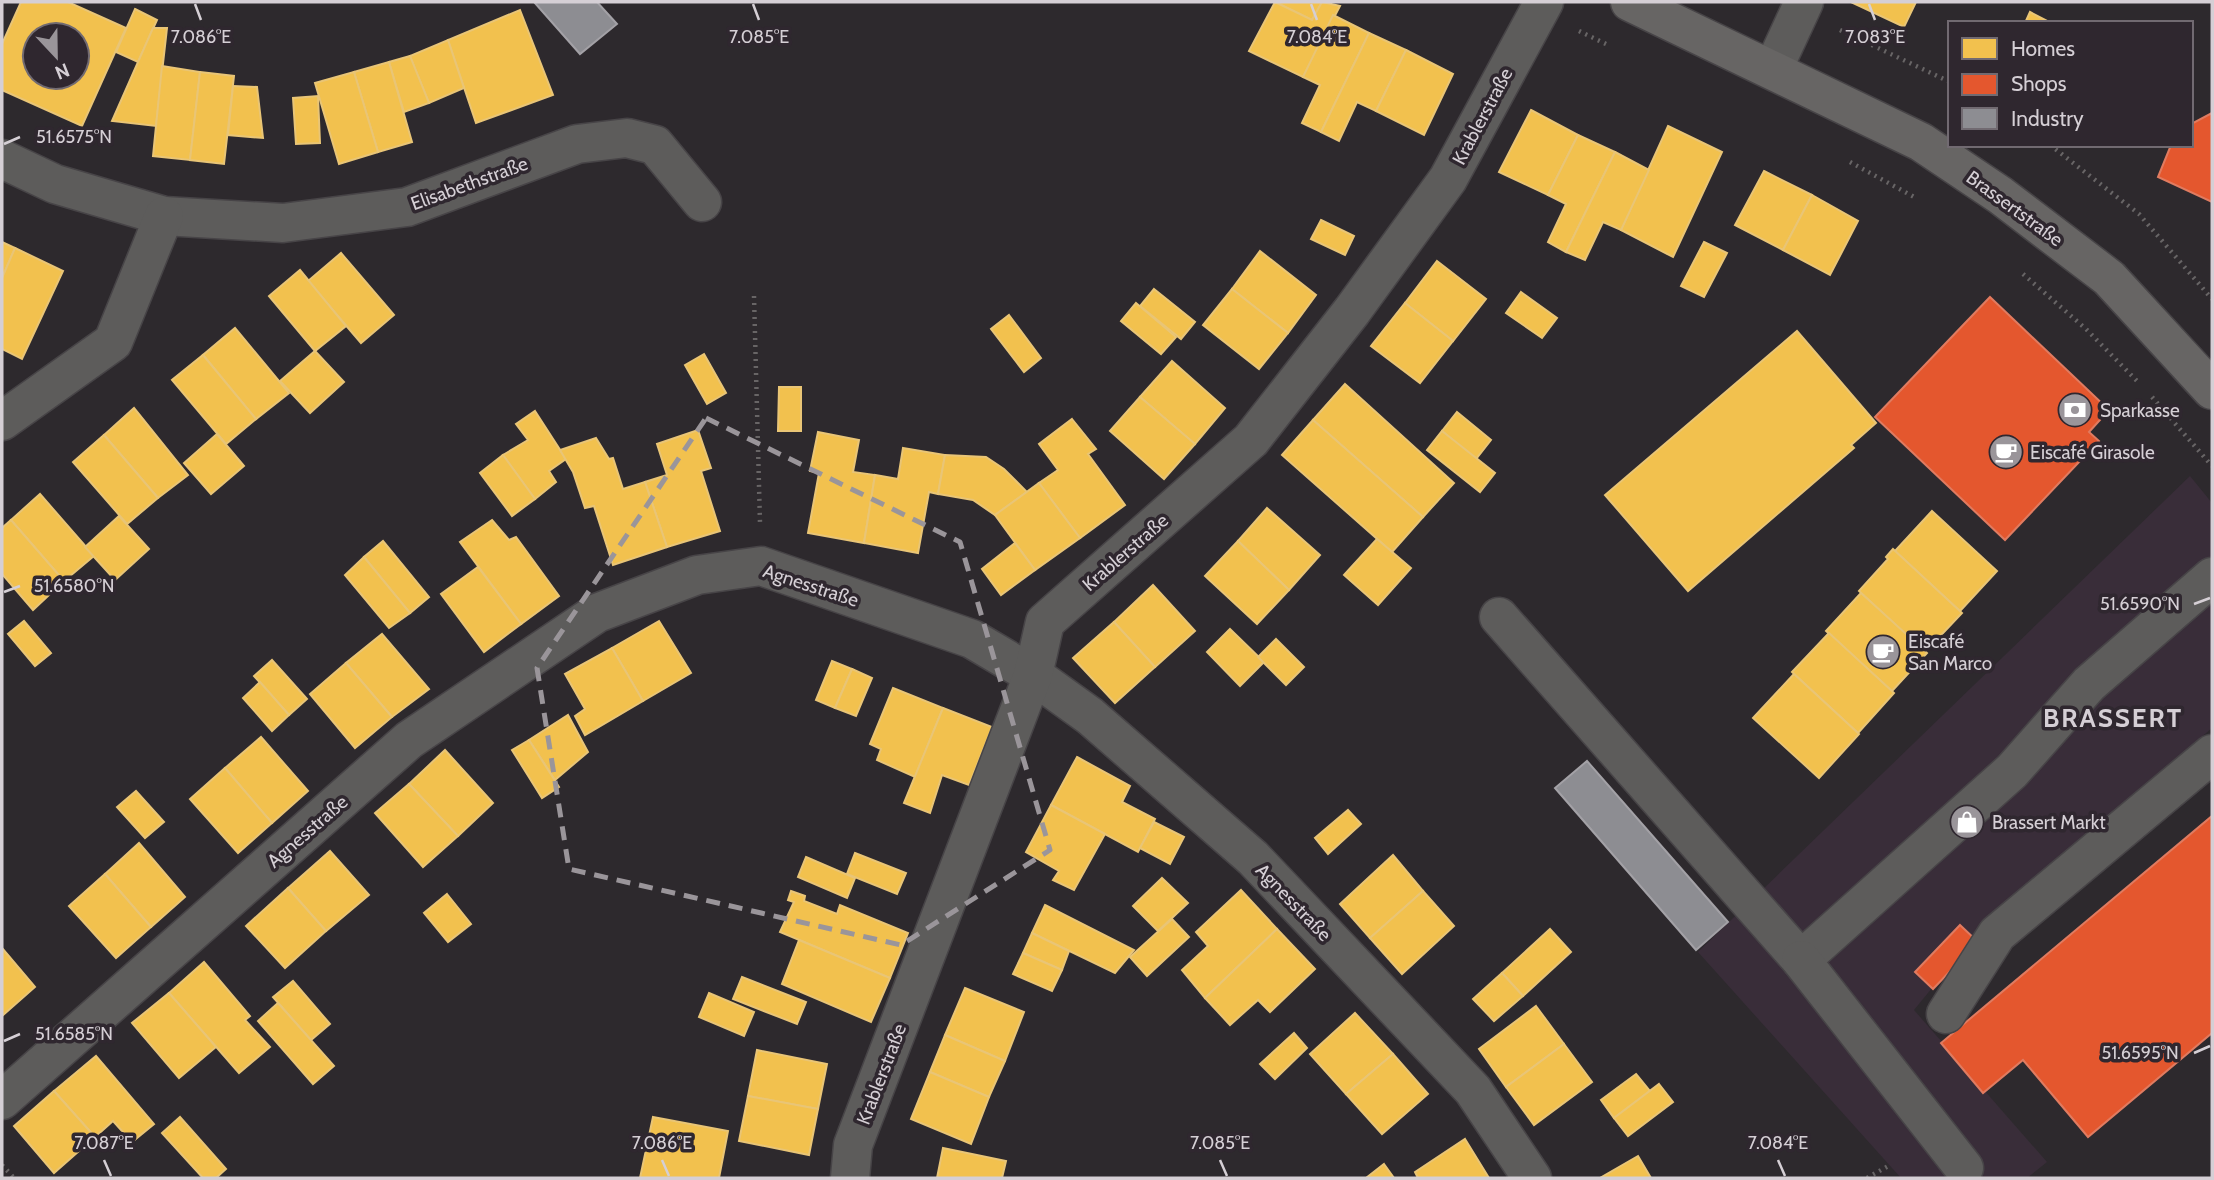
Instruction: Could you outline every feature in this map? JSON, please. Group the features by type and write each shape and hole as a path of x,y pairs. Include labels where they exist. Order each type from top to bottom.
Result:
{"main road":[{"name":"Brassertstraße","path":"1630,2 1921,142 2000,195 2109,278 2212,390"}],"street":[{"path":"1773,69 1802,6"},
{"name":"Krablerstraße","path":"850,1178 853,1145 1032,675 1045,622 1251,440 1352,311 1448,179 1541,7"},
{"name":"Elisabethstraße","path":"2,159 55,184 164,216 283,223 407,207 577,144 627,138 655,145 702,202"},
{"path":"2,421 113,342 164,216"},
{"name":"Agnesstraße","path":"2,1100 409,740 597,613 697,575 761,566 972,639 1032,675 1090,716 1253,858 1473,1090 1532,1178"},
{"path":"1801,960 2012,771 2089,684 2212,577"},
{"path":"1499,617 1801,960 1964,1168"},
{"path":"1946,1014 1997,934 2212,754"}],"path":[{"path":"1802,6 1948,81"},
{"path":"1541,7 1612,47"},
{"path":"2053,147 2139,214 2212,299"},
{"path":"1845,160 1918,199"},
{"path":"2014,266 2086,329 2145,389 2212,466"},
{"path":"754,296 761,566"},
{"path":"2,1165 14,1178"},
{"path":"1867,1178 1890,1165"}],"highlighted area":[{"path":"706,418 960,542 1050,850 901,945 569,869 537,668"}],"shaded area":[{"name":"Brassert Markt","path":"2190,476 2212,503 2212,728 1991,916 1914,1010 2047,1162 2027,1178 1901,1178 1698,952"}],"building: Homes":[{"path":"21,2 68,2 126,28 82,126 2,90 2,44"},
{"path":"1275,2 1322,2 1312,20"},
{"path":"1275,2 1312,20 1322,2 1340,6 1303,77 1249,51"},
{"path":"1851,2 1916,2 1904,27"},
{"path":"135,9 157,20 138,62 116,52"},
{"path":"520,10 553,95 476,123 448,40"},
{"path":"2030,12 2047,21 2026,21"},
{"path":"1333,15 1369,33 1321,132 1302,123 1320,85 1303,77"},
{"path":"153,28 167,28 156,126 112,121"},
{"path":"1369,33 1406,50 1376,111 1357,102 1339,141 1321,132"},
{"path":"448,40 464,88 429,103 410,56"},
{"path":"1406,50 1453,74 1424,135 1376,111"},
{"path":"410,56 429,103 404,112 389,62"},
{"path":"389,62 412,142 378,152 354,72"},
{"path":"162,66 200,72 190,160 153,156"},
{"path":"200,72 234,76 224,164 190,160"},
{"path":"354,72 378,152 339,164 315,83"},
{"path":"233,86 257,87 263,138 228,135"},
{"path":"318,96 320,143 296,144 293,98"},
{"path":"1531,110 1578,135 1548,195 1499,172"},
{"path":"1668,126 1722,152 1673,257 1621,230"},
{"path":"1578,135 1615,152 1566,252 1548,242 1566,204 1548,195"},
{"path":"1615,152 1649,170 1621,230 1603,222 1585,260 1566,252"},
{"path":"1764,171 1812,195 1783,250 1735,225"},
{"path":"1812,195 1858,221 1830,275 1783,250"},
{"path":"1321,220 1354,236 1345,255 1311,239"},
{"path":"2,242 15,248 2,278"},
{"path":"1704,242 1727,253 1704,297 1681,286"},
{"path":"15,248 63,271 22,359 2,349 2,278"},
{"path":"1260,251 1316,295 1288,333 1232,289"},
{"path":"341,253 394,315 361,343 308,281"},
{"path":"1437,261 1486,299 1453,341 1405,303"},
{"path":"300,270 346,326 315,351 269,296"},
{"path":"1154,289 1195,322 1181,339 1140,306"},
{"path":"1232,289 1288,333 1259,369 1203,325"},
{"path":"1521,292 1557,318 1542,338 1506,313"},
{"path":"1136,303 1176,337 1161,354 1121,321"},
{"path":"1405,303 1453,341 1420,383 1371,346"},
{"path":"1009,315 1041,358 1024,372 991,329"},
{"path":"235,328 289,393 256,419 203,355"},
{"path":"1797,331 1876,423 1851,445 1854,448 1688,591 1605,495"},
{"path":"315,351 344,382 310,413 280,381"},
{"path":"704,354 726,393 707,404 685,365"},
{"path":"203,355 256,419 226,444 172,380"},
{"path":"1172,361 1225,408 1195,444 1140,397"},
{"path":"1345,384 1454,483 1423,517 1313,420"},
{"path":"779,387 801,387 801,431 778,431"},
{"path":"1140,397 1195,444 1164,479 1110,431"},
{"path":"134,408 188,475 158,498 104,435"},
{"path":"535,411 566,459 549,471 556,482 535,499 503,455 528,440 516,424"},
{"path":"1457,412 1491,440 1476,459 1442,431"},
{"path":"1072,419 1096,449 1088,454 1125,505 1080,538 1039,483 1058,470 1039,444"},
{"path":"1313,420 1423,517 1392,552 1282,455"},
{"path":"698,430 711,468 701,471 720,531 667,547 645,482 667,475 657,444"},
{"path":"1442,431 1495,473 1480,492 1427,450"},
{"path":"818,432 859,440 853,472 875,475 864,543 808,533 819,473 810,471"},
{"path":"217,434 244,466 211,494 184,463"},
{"path":"104,435 158,498 127,524 73,462"},
{"path":"596,438 609,459 613,458 623,489 645,482 667,547 613,565 594,506 585,508 573,472 560,450"},
{"path":"903,448 945,455 938,494 929,492 918,553 864,543 875,475 898,479"},
{"path":"503,455 535,499 512,516 480,473"},
{"path":"945,455 986,457 1004,469 1027,492 995,515 973,500 938,494"},
{"path":"1039,483 1080,538 1035,570 995,515"},
{"path":"40,494 94,556 64,581 11,520"},
{"path":"1267,508 1320,555 1289,590 1238,541"},
{"path":"1932,511 1997,571 1960,611 1895,551"},
{"path":"119,516 149,549 115,580 85,547"},
{"path":"11,520 64,581 33,610 2,574 2,528"},
{"path":"492,520 509,540 516,537 559,596 521,624 460,542"},
{"path":"1377,539 1411,568 1378,605 1344,575"},
{"path":"383,541 429,597 410,613 364,557"},
{"path":"1238,541 1289,590 1257,624 1205,576"},
{"path":"1015,543 1035,570 1001,595 982,569"},
{"path":"1893,549 1962,613 1925,652 1859,591 1888,559 1886,557"},
{"path":"364,557 410,613 389,628 345,575"},
{"path":"478,567 521,624 484,652 441,594"},
{"path":"1153,585 1195,631 1155,667 1114,622"},
{"path":"1861,593 1927,653 1892,691 1826,631"},
{"path":"24,621 51,653 35,666 8,634"},
{"path":"659,621 691,673 643,701 612,648"},
{"path":"1114,622 1155,667 1115,703 1073,658"},
{"path":"1230,629 1264,662 1240,686 1207,652"},
{"path":"1829,633 1894,693 1858,733 1792,672"},
{"path":"382,634 429,689 392,717 346,663"},
{"path":"1276,639 1304,667 1286,685 1258,657"},
{"path":"612,648 643,701 585,735 575,716 585,709 565,674"},
{"path":"272,660 307,699 289,715 254,676"},
{"path":"832,661 852,669 835,708 816,700"},
{"path":"346,663 392,717 355,748 310,694"},
{"path":"852,669 872,678 856,716 835,708"},
{"path":"1794,674 1859,734 1819,778 1753,718"},
{"path":"260,682 289,715 272,731 243,698"},
{"path":"893,688 943,708 915,777 877,760 881,749 870,744"},
{"path":"943,708 992,727 969,785 942,775 930,813 904,803"},
{"path":"568,715 588,752 555,780 529,740"},
{"path":"261,737 308,791 272,823 225,768"},
{"path":"529,740 559,787 542,798 512,750"},
{"path":"445,750 493,803 458,836 409,784"},
{"path":"1077,757 1130,786 1122,802 1155,819 1138,852 1051,805"},
{"path":"225,768 272,823 238,853 190,799"},
{"path":"409,784 458,836 423,867 375,813"},
{"path":"136,791 164,822 145,838 117,807"},
{"path":"1051,805 1105,834 1074,890 1053,880 1059,871 1026,852"},
{"path":"1348,810 1361,824 1328,854 1315,838"},
{"path":"1154,822 1184,837 1170,864 1140,848"},
{"path":"139,843 185,897 151,927 105,874"},
{"path":"330,851 369,895 326,931 288,888"},
{"path":"855,853 906,873 897,894 847,874"},
{"path":"1393,855 1423,891 1370,938 1340,904"},
{"path":"806,857 855,878 847,898 798,877"},
{"path":"105,874 151,927 116,958 69,906"},
{"path":"1162,878 1188,903 1158,931 1133,906"},
{"path":"288,888 326,931 285,968 246,926"},
{"path":"1241,890 1277,929 1205,998 1182,970 1208,946 1196,932"},
{"path":"791,891 805,896 804,901 837,914 840,905 908,933 890,978 780,932 794,902 788,900"},
{"path":"1423,891 1454,926 1402,974 1370,938"},
{"path":"447,894 471,924 448,942 424,913"},
{"path":"1045,905 1134,950 1115,973 1032,933"},
{"path":"1172,919 1189,937 1147,976 1130,957"},
{"path":"1277,929 1315,969 1270,1012 1258,1000 1230,1025 1205,998"},
{"path":"1550,929 1571,952 1523,996 1502,973"},
{"path":"1032,933 1069,951 1062,970 1023,953"},
{"path":"799,940 890,978 871,1022 782,984"},
{"path":"2,948 35,987 2,1016"},
{"path":"1023,953 1062,970 1052,991 1013,974"},
{"path":"204,962 250,1016 245,1020 270,1047 239,1073 169,993"},
{"path":"1502,973 1523,996 1494,1021 1473,999"},
{"path":"742,977 806,1002 797,1024 733,999"},
{"path":"293,981 330,1024 311,1040 273,997"},
{"path":"965,988 1024,1012 1005,1061 945,1035"},
{"path":"169,993 216,1047 179,1078 132,1023"},
{"path":"709,993 754,1012 744,1036 699,1017"},
{"path":"278,1003 334,1066 313,1084 258,1021"},
{"path":"1536,1006 1564,1044 1506,1087 1479,1049"},
{"path":"1355,1013 1393,1054 1346,1094 1310,1054"},
{"path":"1294,1033 1307,1048 1275,1079 1260,1064"},
{"path":"945,1035 1005,1061 989,1097 930,1072"},
{"path":"1564,1044 1592,1082 1534,1125 1506,1087"},
{"path":"757,1050 827,1064 818,1109 748,1096"},
{"path":"1393,1054 1428,1094 1382,1134 1346,1094"},
{"path":"96,1056 154,1124 132,1142 113,1121 95,1137 54,1091"},
{"path":"930,1072 989,1097 971,1144 911,1119"},
{"path":"1636,1074 1650,1091 1614,1118 1601,1100"},
{"path":"1659,1084 1673,1102 1628,1136 1614,1118"},
{"path":"54,1091 95,1137 54,1173 14,1126"},
{"path":"748,1096 818,1109 809,1155 739,1141"},
{"path":"180,1117 226,1169 216,1178 203,1178 162,1133"},
{"path":"653,1117 728,1131 719,1178 640,1178"},
{"path":"1465,1139 1489,1178 1418,1178 1415,1172"},
{"path":"943,1148 1006,1161 1002,1178 937,1178"},
{"path":"1638,1156 1651,1178 1600,1178"},
{"path":"1384,1164 1394,1178 1366,1178"}],"building: Shops":[{"path":"2212,113 2212,202 2158,177 2170,147 2193,147 2193,123"},
{"path":"1990,297 2109,410 2089,432 2099,441 2005,540 1875,417"},
{"path":"2212,816 2212,1033 2088,1137 2023,1060 1983,1093 1941,1043"},
{"path":"1960,925 1978,942 1933,989 1915,972"}],"building: Industry":[{"path":"534,2 597,2 617,24 580,54"},
{"path":"1587,761 1728,922 1696,950 1555,788"}],"place":[{"name":"Sparkasse","path":"2075,410"},
{"name":"Eiscafé Girasole","path":"2006,452"},
{"name":"Eiscafé San Marco","path":"1883,652"},
{"name":"Brassert Markt","path":"1967,822"}],"district":[{"name":"BRASSERT","path":"2113,718"}]}
